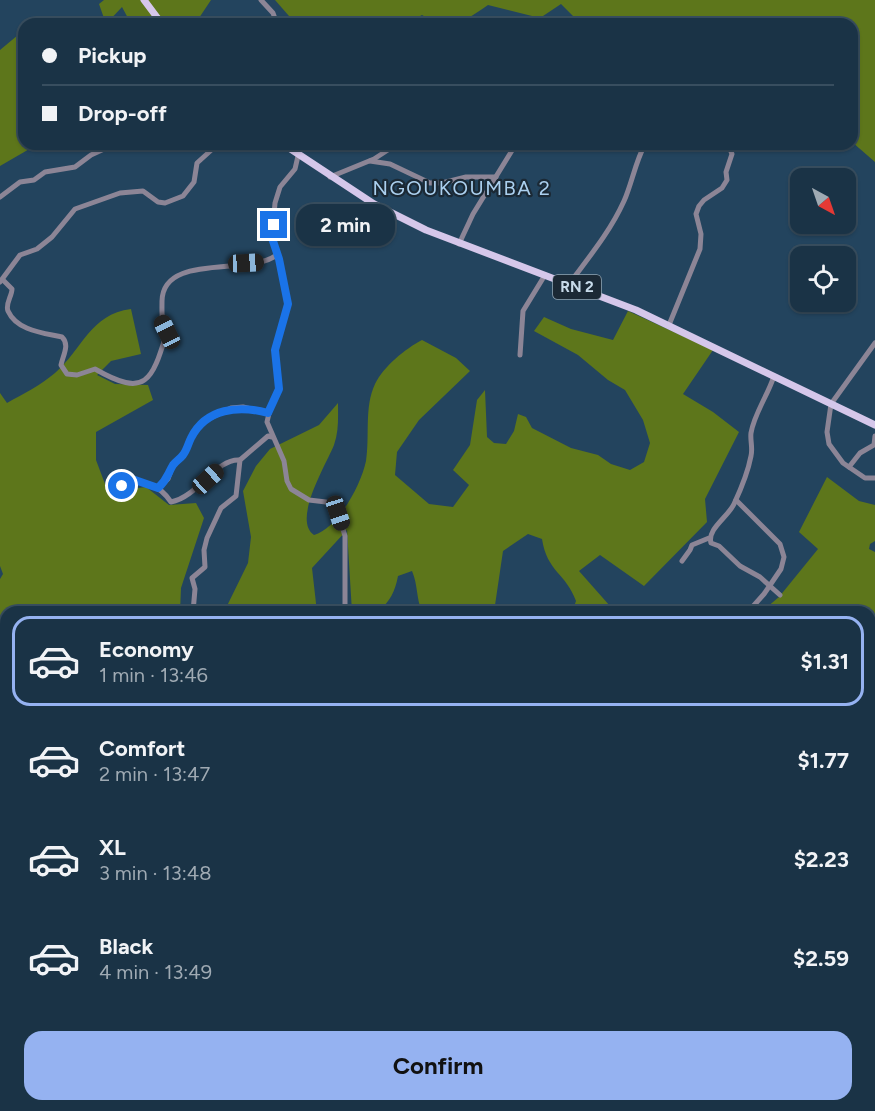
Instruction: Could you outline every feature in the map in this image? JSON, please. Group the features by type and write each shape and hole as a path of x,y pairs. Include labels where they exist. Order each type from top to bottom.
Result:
{"main road":[{"path":"144,0 158,18"},
{"name":"RN 2","path":"290,150 374,204 459,244 569,284 669,325 875,425"}],"street":[{"path":"261,0 275,18"},
{"path":"0,197 20,182 34,180 45,172 67,166 75,167 102,150"},
{"path":"211,150 197,163 194,182 183,196 165,203 158,202 143,191 120,193 75,209 52,237 37,249 20,255 1,281 12,289 7,305 8,311 35,333 62,336 67,346 61,365 67,374 77,375 95,369 110,379 138,383 150,378 154,371 167,332 160,318 165,285 173,279 200,268 211,269 262,263 278,254"},
{"path":"330,177 370,161 387,150"},
{"path":"459,244 473,214 512,150"},
{"path":"569,284 611,227 626,198 636,160 642,150"},
{"path":"669,325 700,249 702,234 696,214 704,200 722,188 727,180 726,172 732,154 730,150"},
{"path":"298,156 295,169 280,187 275,203 272,238 278,254 288,304 275,350 279,389 268,413 267,422 284,461 287,481 291,489 303,498 326,502 338,513 345,536 345,606"},
{"path":"370,161 390,164 430,183 442,183 466,177 496,177"},
{"path":"520,355 523,310 545,275"},
{"path":"875,343 831,404 827,432 829,444 836,455 865,478 875,478"},
{"path":"774,376 751,433 752,454 735,500 730,512 712,530 710,538 711,543 719,546 740,566 770,585 780,595"},
{"path":"158,488 168,479 173,465 183,455 191,437 202,422 231,408 243,407 268,413"},
{"path":"122,486 135,480 158,488 171,502 177,501 228,461 240,460 267,436 272,437"},
{"path":"849,467 860,453 874,445 875,436"},
{"path":"194,606 195,589 192,578 205,567 204,550 207,538 221,508 236,496 240,460"},
{"path":"735,500 780,544 784,557 781,569 753,606"},
{"path":"681,561 692,544 710,538"}],"green space":[{"path":"104,0 211,0 199,18 128,18 122,7 112,18 104,18 99,4"},
{"path":"275,0 875,0 875,162 858,147 858,18 575,18 561,4 540,18 488,5 468,18 428,18 422,15 416,18 291,18"},
{"path":"18,35 18,150 28,150 0,166 0,50"},
{"path":"131,309 141,354 111,361 97,375 115,384 148,385 153,400 96,432 96,460 108,492 146,487 169,505 196,503 204,518 181,588 180,606 0,606 0,579 3,574 0,566 0,393 7,403 38,385 64,364 96,325 117,312"},
{"path":"628,311 713,350 683,394 713,412 739,432 705,499 707,522 644,586 600,555 579,571 610,606 574,606 576,601 572,592 548,559 542,539 528,534 503,551 495,606 420,606 412,571 398,576 391,596 384,606 352,606 347,530 312,568 316,606 227,606 248,563 251,537 243,491 256,466 270,449 319,425 338,403 336,440 318,478 307,517 308,528 314,535 323,531 340,515 354,493 363,471 366,461 370,402 375,384 396,359 422,340 456,358 470,371 419,420 397,452 395,475 429,504 453,507 469,485 453,470 470,445 477,400 485,390 487,437 494,443 506,444 514,431 518,414 526,417 532,428 571,448 598,455 611,464 630,470 644,462 650,443 643,420 625,390 608,380 578,355 534,331 544,317 571,329 613,340"},
{"path":"827,477 859,501 875,505 875,541 870,544 869,549 875,552 875,606 768,606 779,597 818,549 799,532"}],"district":[{"name":"NGOUKOUMBA 2","path":"462,188"}],"route":[{"path":"122,486 135,480 158,488 168,479 173,465 188,448 191,437 202,422 231,408 243,407 268,413 279,389 280,378 276,369 275,350 288,304 279,259 272,238 274,225"}]}
